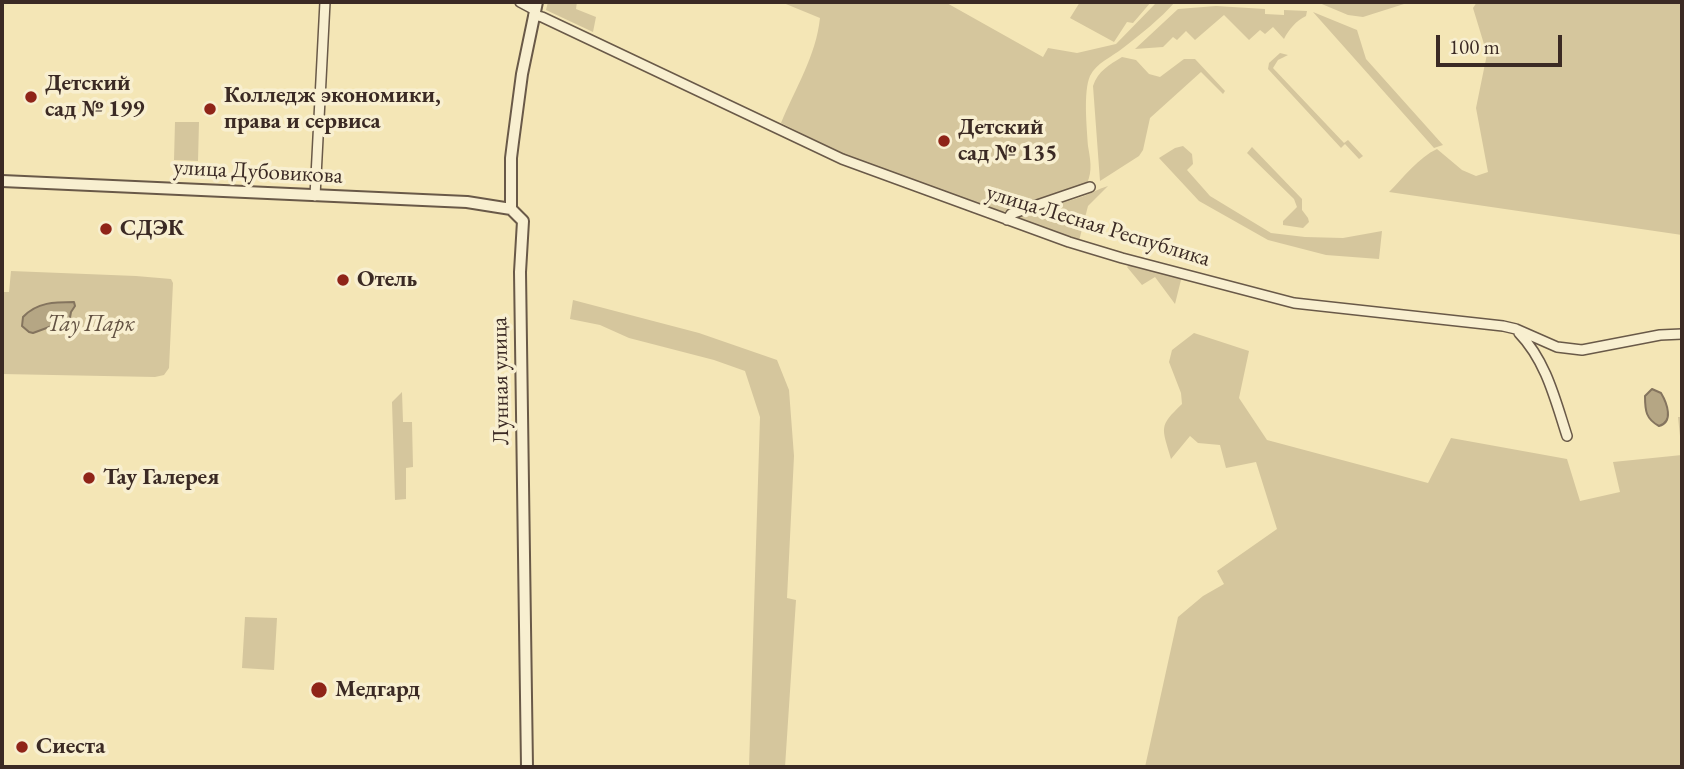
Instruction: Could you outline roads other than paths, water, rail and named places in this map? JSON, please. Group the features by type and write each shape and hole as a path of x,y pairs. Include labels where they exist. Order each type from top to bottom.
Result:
{"street":[{"path":"315,196 325,2"},
{"name":"улица Лесная Республика","path":"520,2 535,9 542,17 842,159 1069,242 1122,258 1294,303 1503,326 1557,347 1582,350 1660,335 1682,334"},
{"name":"Лунная улица","path":"527,767 520,272 523,221 511,209 511,158 522,74 535,9"},
{"name":"улица Дубовикова","path":"2,181 467,202 511,209"},
{"path":"1007,220 1011,214 1090,187"},
{"path":"1516,330 1538,357 1567,436"}],"place":[{"name":"Детский сад № 199","path":"31,97"},
{"name":"Колледж экономики, права и сервиса","path":"210,109"},
{"name":"Детский сад № 135","path":"944,141"},
{"name":"СДЭК","path":"106,229"},
{"name":"Отель","path":"343,280"},
{"name":"Тау Галерея","path":"89,478"},
{"name":"Медгард","path":"319,690"},
{"name":"Сиеста","path":"22,747"}],"park label":[{"name":"Тау Парк","path":"91,325"}]}
